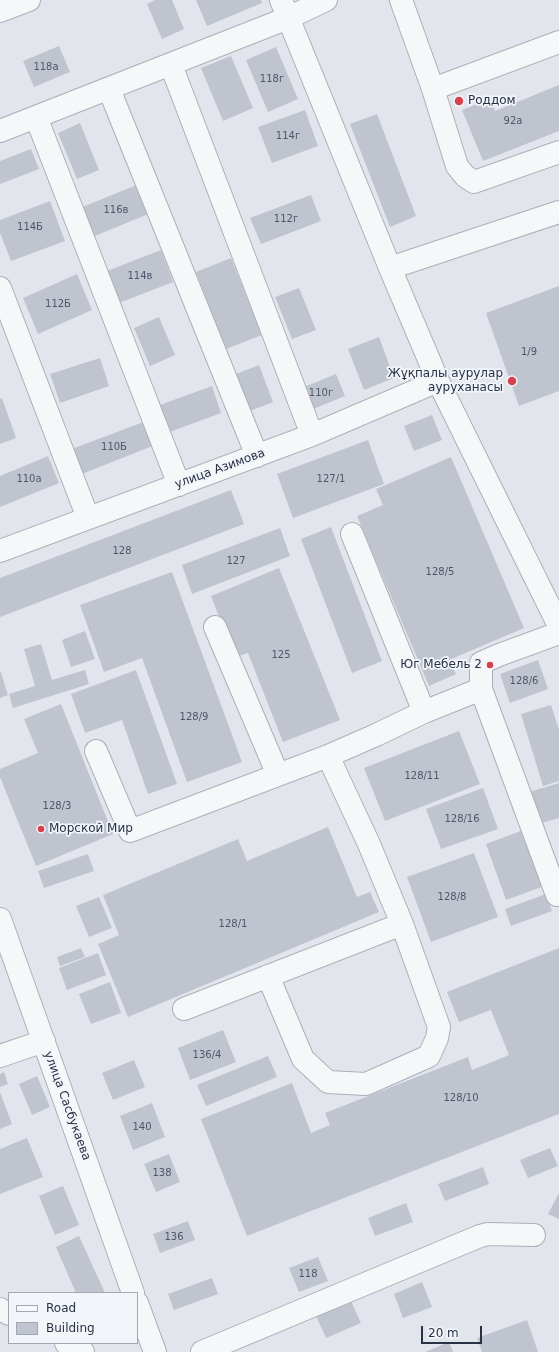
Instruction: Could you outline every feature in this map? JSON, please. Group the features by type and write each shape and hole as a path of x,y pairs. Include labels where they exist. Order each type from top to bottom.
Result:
{"street":[{"path":"0,12 29,0"},
{"path":"0,131 171,65 285,9 326,0"},
{"path":"400,0 433,89 457,166 465,176 474,182 559,152"},
{"path":"285,9 438,382 559,626"},
{"path":"433,89 559,42"},
{"path":"171,65 312,435"},
{"path":"109,89 256,456"},
{"path":"36,117 179,485"},
{"path":"390,268 559,212"},
{"path":"0,288 88,518"},
{"name":"улица Азимова","path":"0,551 312,435 438,382"},
{"path":"352,534 424,712"},
{"path":"215,627 278,775"},
{"path":"557,895 481,689 481,663 559,633"},
{"path":"96,751 130,831 328,756 424,712 481,689"},
{"path":"268,976 303,1059 328,1082 366,1084 429,1056 437,1038 439,1027 402,924 369,844 328,756"},
{"name":"улица Сасбукаева","path":"0,919 134,1292"},
{"path":"184,1009 402,924"},
{"path":"0,1056 44,1041"},
{"path":"202,1352 480,1236 488,1234 534,1235"},
{"path":"138,1306 154,1352"},
{"path":"68,1344 84,1352"}],"building":[{"path":"155,0 172,0 184,29 162,39 147,4"},
{"path":"196,0 261,0 262,3 207,26"},
{"path":"59,46 70,72 34,87 23,61"},
{"path":"276,47 298,99 268,112 246,60"},
{"path":"231,56 253,108 223,121 201,68"},
{"path":"559,85 559,131 483,161 462,110 490,99 495,111"},
{"path":"305,110 318,146 272,163 258,127"},
{"path":"377,114 416,216 390,227 350,124"},
{"path":"80,123 99,170 77,179 58,133"},
{"path":"31,149 39,169 0,184 0,161"},
{"path":"139,184 151,213 92,237 80,208"},
{"path":"311,195 321,221 261,244 250,218"},
{"path":"50,201 65,241 11,261 0,233 0,220"},
{"path":"161,250 173,282 119,303 107,271"},
{"path":"231,258 262,335 226,349 196,272"},
{"path":"77,274 92,310 38,334 23,298"},
{"path":"559,286 559,391 519,406 486,313"},
{"path":"299,288 316,330 292,339 275,297"},
{"path":"159,317 175,355 150,366 134,328"},
{"path":"379,337 394,378 364,390 348,349"},
{"path":"100,358 109,386 60,403 50,374"},
{"path":"259,365 273,402 250,411 236,374"},
{"path":"336,374 345,396 306,412 297,390"},
{"path":"212,386 221,413 167,433 157,406"},
{"path":"2,398 16,438 0,444 0,399"},
{"path":"432,415 442,440 414,451 404,426"},
{"path":"146,421 155,445 82,474 72,449"},
{"path":"368,440 384,484 293,518 277,474"},
{"path":"48,456 59,483 0,507 0,476"},
{"path":"451,457 524,628 449,660 456,674 429,686 357,516 383,505 376,489"},
{"path":"231,490 244,524 0,617 0,578"},
{"path":"331,527 382,661 352,673 301,539"},
{"path":"280,528 290,556 192,594 182,565"},
{"path":"279,568 340,720 283,742 248,653 235,657 211,596"},
{"path":"172,572 242,762 187,782 142,658 104,672 80,605"},
{"path":"85,631 95,659 71,667 62,640"},
{"path":"41,644 52,680 85,670 89,684 13,708 9,694 35,686 24,649"},
{"path":"538,660 548,689 510,703 500,674"},
{"path":"0,670 8,695 0,698"},
{"path":"136,670 177,784 148,794 122,720 85,733 71,694"},
{"path":"61,704 113,834 36,866 0,777 0,769 38,753 24,719"},
{"path":"551,705 559,730 559,781 543,786 521,714"},
{"path":"459,731 480,784 385,821 364,768"},
{"path":"559,783 559,818 535,825 526,793"},
{"path":"483,788 498,829 441,849 426,809"},
{"path":"328,827 357,897 370,892 379,912 128,1017 98,944 119,935 103,895 238,839 247,861"},
{"path":"526,829 547,885 506,900 486,844"},
{"path":"474,853 498,917 431,942 407,877"},
{"path":"88,854 94,871 44,888 38,871"},
{"path":"546,894 552,911 511,926 505,909"},
{"path":"99,897 112,928 89,937 76,906"},
{"path":"81,948 85,957 60,966 57,957"},
{"path":"559,948 559,1114 247,1236 201,1119 292,1083 311,1133 330,1125 325,1113 468,1057 472,1070 509,1055 491,1010 459,1022 447,992"},
{"path":"98,953 106,975 67,990 59,968"},
{"path":"110,982 121,1013 91,1024 79,994"},
{"path":"223,1030 236,1062 190,1080 178,1048"},
{"path":"268,1056 277,1077 206,1106 197,1085"},
{"path":"134,1060 145,1087 113,1100 102,1073"},
{"path":"4,1072 8,1084 0,1087 0,1074"},
{"path":"37,1076 50,1107 32,1115 19,1084"},
{"path":"0,1092 12,1124 0,1129"},
{"path":"152,1103 165,1137 133,1150 120,1116"},
{"path":"27,1138 43,1177 0,1194 0,1149"},
{"path":"550,1148 558,1166 528,1178 520,1160"},
{"path":"169,1154 180,1182 156,1192 144,1164"},
{"path":"483,1167 489,1184 445,1201 438,1184"},
{"path":"63,1186 79,1225 55,1235 39,1196"},
{"path":"559,1193 559,1219 548,1214"},
{"path":"406,1203 413,1222 375,1236 368,1218"},
{"path":"188,1221 195,1240 160,1253 153,1234"},
{"path":"79,1236 105,1292 76,1292 56,1247"},
{"path":"318,1257 328,1281 299,1292 289,1268"},
{"path":"212,1278 218,1294 174,1310 168,1294"},
{"path":"422,1282 432,1307 403,1318 394,1294"},
{"path":"351,1301 361,1323 326,1338 316,1316"},
{"path":"527,1320 538,1352 482,1352 477,1338"},
{"path":"449,1342 453,1352 425,1352"}],"place":[{"name":"Роддом","path":"459,101"},
{"name":"Жұқпалы аурулар ауруханасы","path":"512,381"},
{"name":"Юг Мебель 2","path":"490,665"},
{"name":"Морской Мир","path":"41,829"}]}
